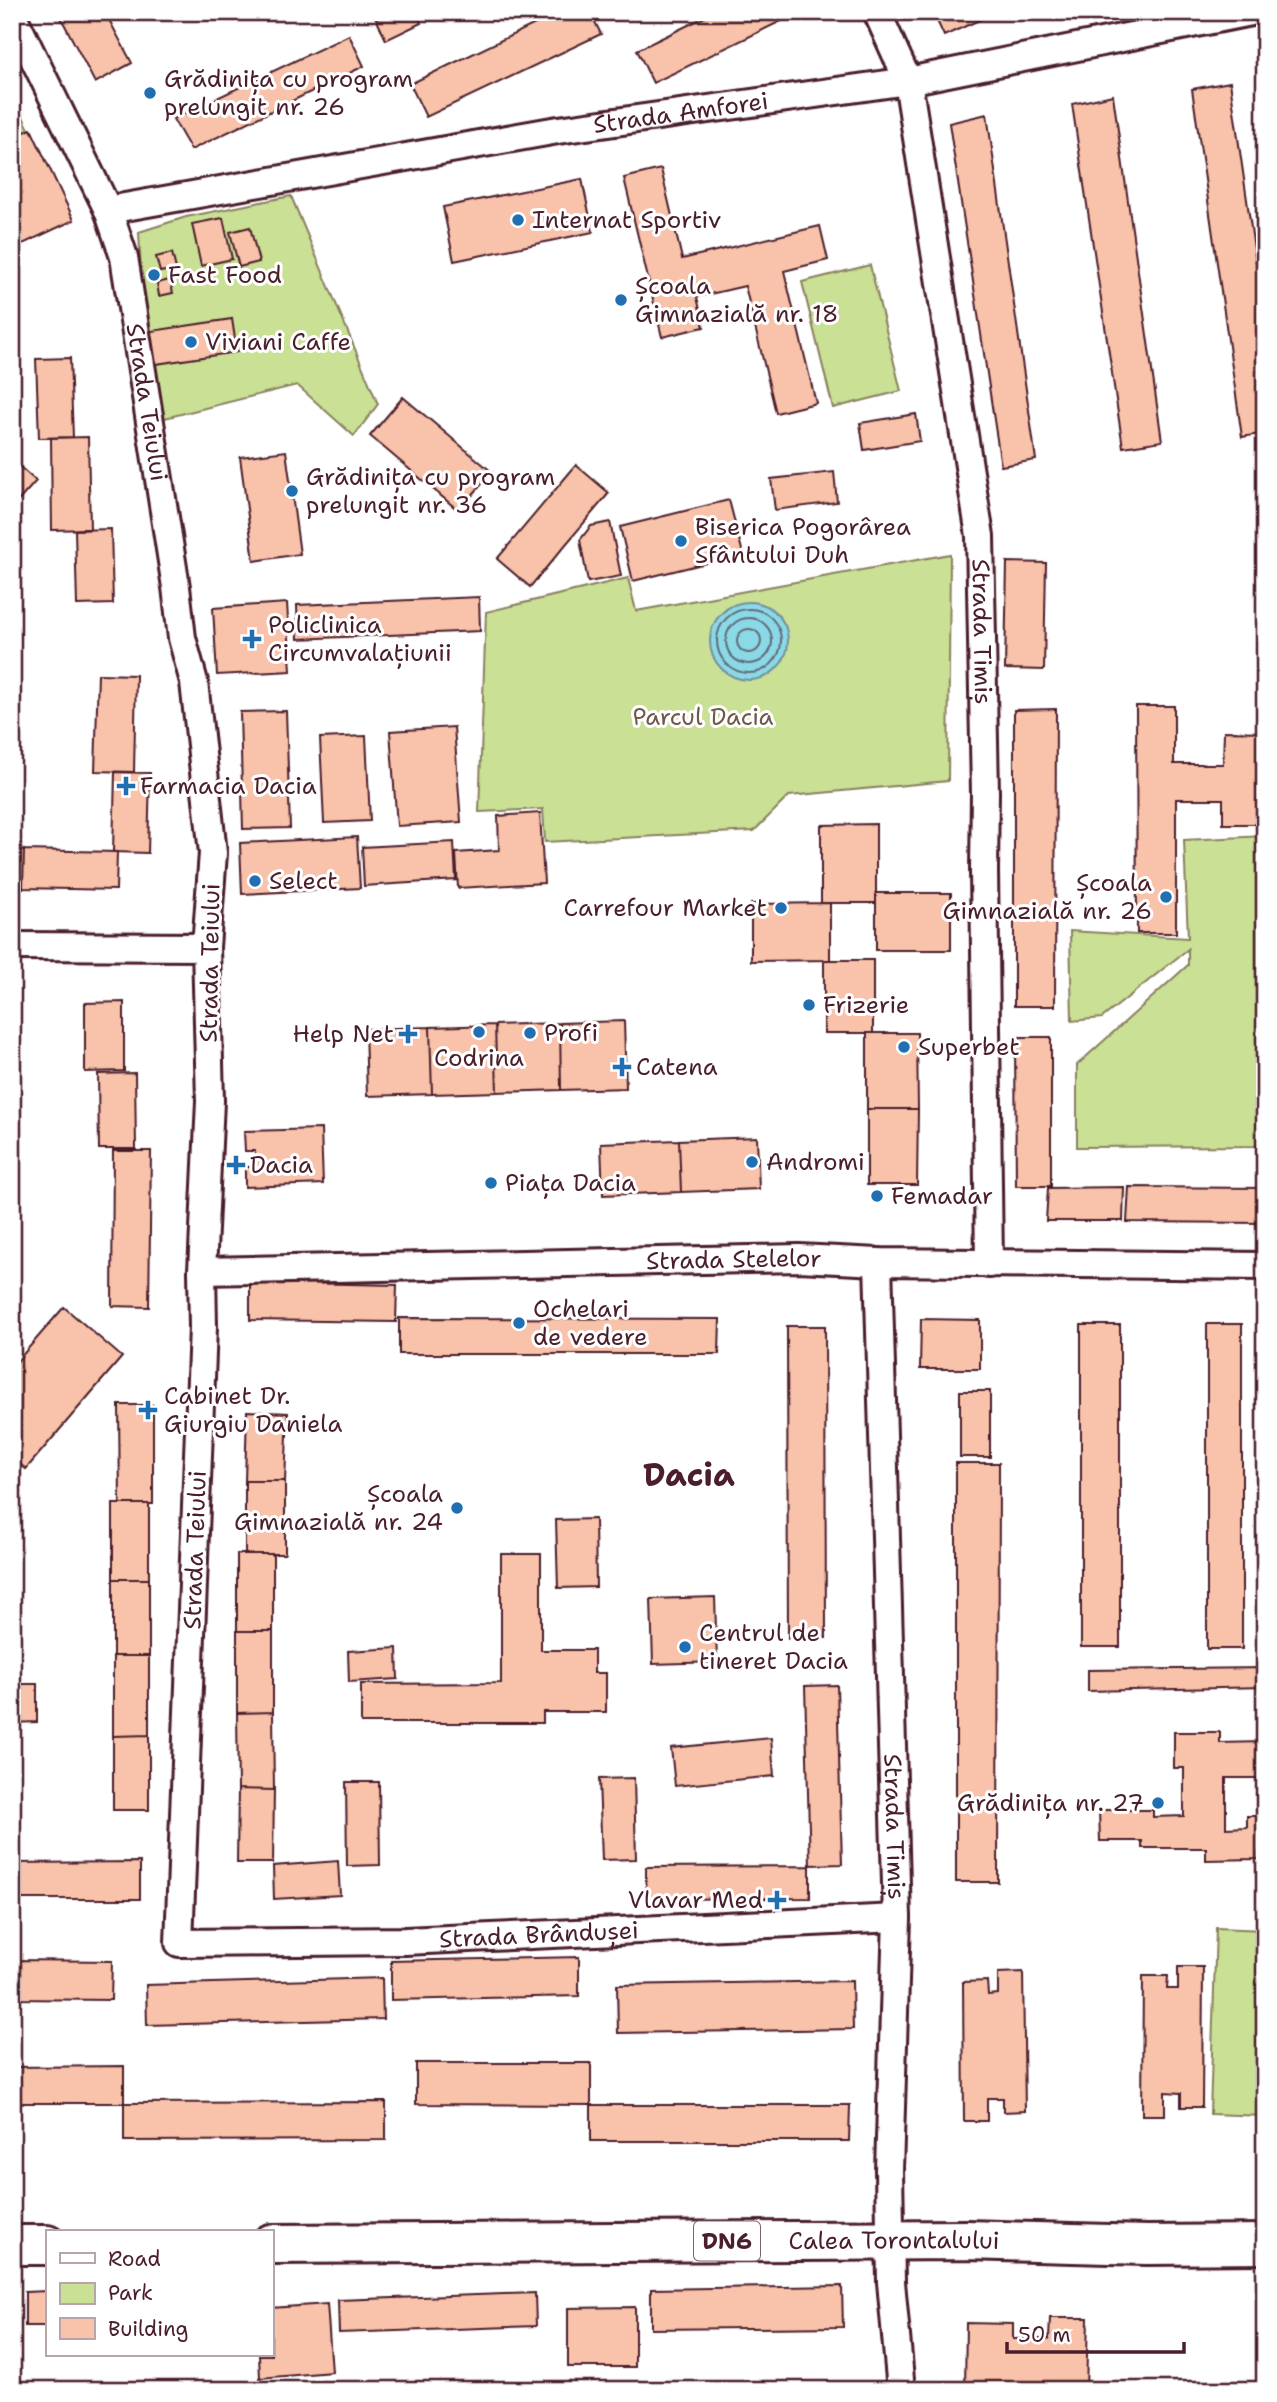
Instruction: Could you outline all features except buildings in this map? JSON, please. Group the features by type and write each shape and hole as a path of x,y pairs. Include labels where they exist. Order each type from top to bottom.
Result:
{"main road":[{"name":"Calea Torontalului","path":"273,2244 890,2240 1265,2244"},
{"path":"12,2245 46,2245"}],"street":[{"name":"Strada Timiș","path":"877,12 908,81 980,536 989,1264"},
{"name":"Strada Amforei","path":"108,210 558,130 908,81 1251,12"},
{"name":"Strada Teiului","path":"12,14 108,210 124,257 183,638 194,682 213,853 206,947 210,1101 202,1272 203,1327 179,1943"},
{"path":"12,946 206,947"},
{"name":"Strada Stelelor","path":"202,1272 799,1258 989,1264 1265,1266"},
{"name":"Strada Timiș","path":"878,1262 897,1918 889,2170 890,2240 901,2390"},
{"name":"Strada Brândușei","path":"179,1943 405,1941 897,1918"}],"green space":[{"path":"12,94 29,129 12,137"},
{"path":"291,196 378,404 354,436 297,385 157,420 143,312 139,232 186,217"},
{"path":"870,265 901,391 833,408 802,282"},
{"name":"Parcul Dacia","path":"950,554 948,781 789,796 754,831 545,842 543,809 479,812 486,612 628,578 636,611"},
{"path":"1265,836 1265,1146 1077,1147 1077,1065 1188,965 1188,949 1102,1018 1072,1021 1070,931 1188,938 1184,840"},
{"path":"1216,1928 1265,1930 1265,2116 1210,2114"}],"water":[{"path":"749,602 764,605 776,614 785,626 788,641 785,656 776,668 764,677 749,680 734,677 722,668 713,656 710,641 713,626 722,614 734,605"}],"place":[{"name":"Grădinița cu program prelungit nr. 26","path":"150,93"},
{"name":"Internat Sportiv","path":"518,220"},
{"name":"Fast Food","path":"154,275"},
{"name":"Școala Gimnazială nr. 18","path":"621,300"},
{"name":"Viviani Caffe","path":"191,342"},
{"name":"Grădinița cu program prelungit nr. 36","path":"292,491"},
{"name":"Biserica Pogorârea Sfântului Duh","path":"681,541"},
{"name":"Policlinica Circumvalațiunii","path":"252,639"},
{"name":"Farmacia Dacia","path":"126,786"},
{"name":"Select","path":"255,881"},
{"name":"Școala Gimnazială nr. 26","path":"1166,897"},
{"name":"Carrefour Market","path":"781,908"},
{"name":"Frizerie","path":"809,1005"},
{"name":"Codrina","path":"479,1032"},
{"name":"Profi","path":"530,1033"},
{"name":"Help Net","path":"408,1034"},
{"name":"Superbet","path":"904,1047"},
{"name":"Catena","path":"622,1067"},
{"name":"Andromi","path":"752,1162"},
{"name":"Dacia","path":"236,1165"},
{"name":"Piața Dacia","path":"491,1183"},
{"name":"Femadar","path":"877,1196"},
{"name":"Ochelari de vedere","path":"519,1323"},
{"name":"Cabinet Dr. Giurgiu Daniela","path":"148,1410"},
{"name":"Școala Gimnazială nr. 24","path":"457,1508"},
{"name":"Centrul de tineret Dacia","path":"685,1647"},
{"name":"Grădinița nr. 27","path":"1158,1803"},
{"name":"Vlavar Med","path":"777,1900"}],"district":[{"name":"Dacia","path":"689,1474"}]}
